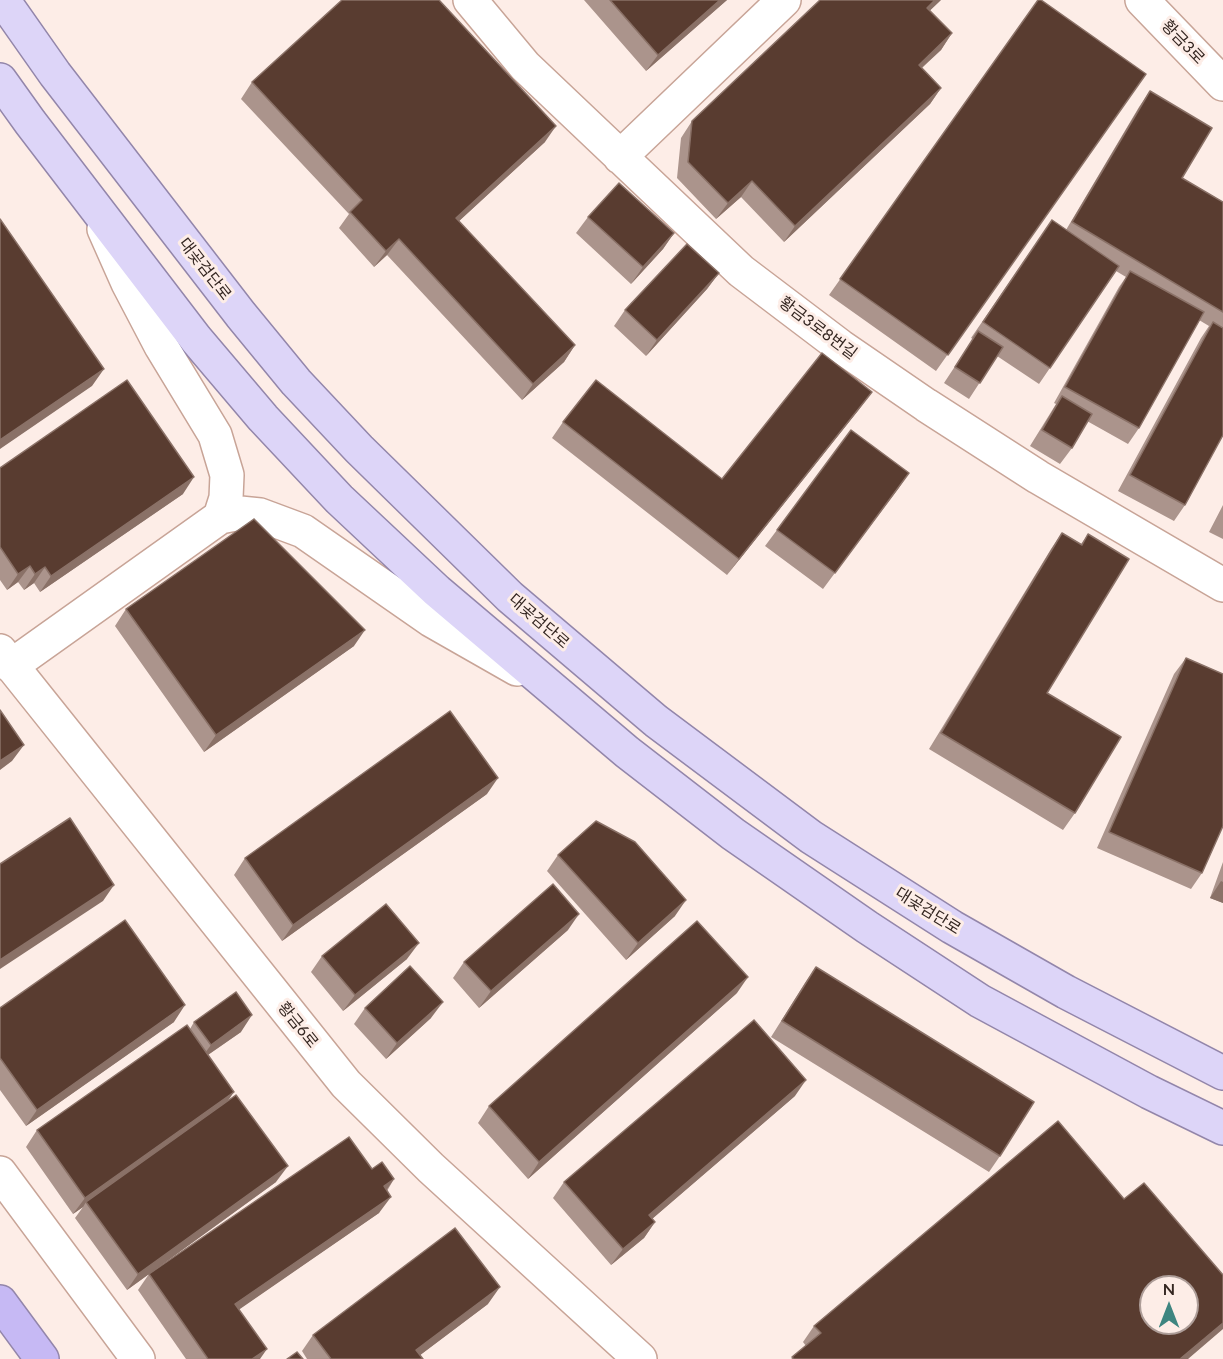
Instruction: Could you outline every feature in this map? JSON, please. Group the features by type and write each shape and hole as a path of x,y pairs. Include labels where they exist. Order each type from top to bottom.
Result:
{"highway":[{"path":"0,1302 42,1359"}],"main road":[{"name":"대곶검단로","path":"3,0 62,83 241,315 296,382 359,449 510,597 656,720 811,837 973,939 1066,992 1223,1073"},
{"path":"0,80 196,339 339,499 437,591 627,752 732,834 867,927 971,995 1149,1092 1223,1128"}],"street":[{"name":"황금3로8번길","path":"470,0 525,66 741,271 840,346 926,405 1038,477 1223,585"},
{"path":"620,157 784,0"},
{"name":"황금3로","path":"1142,0 1223,84"},
{"path":"93,204 147,320 215,435 227,475 226,498 220,517"},
{"path":"6,658 220,517 240,513 260,515 303,531 431,620 556,691"},
{"name":"황금6로","path":"6,658 346,1084 431,1168 640,1359"},
{"path":"0,1173 138,1359"}],"building":[{"path":"342,0 439,0 556,126 456,218 575,345 533,384 399,239 386,251 350,212 362,200 252,82"},
{"path":"610,0 720,0 658,55"},
{"path":"820,0 935,0 927,8 952,33 919,65 941,88 795,226 752,181 728,203 688,162 692,121"},
{"path":"1038,0 1146,74 948,355 840,279"},
{"path":"1150,91 1212,128 1182,178 1223,202 1223,312 1072,222"},
{"path":"619,183 674,233 643,267 588,217"},
{"path":"0,219 104,369 0,440"},
{"path":"1052,220 1119,266 1050,368 983,322"},
{"path":"687,244 719,273 657,340 625,310"},
{"path":"1130,271 1204,312 1139,428 1065,387"},
{"path":"1213,322 1223,328 1223,435 1185,505 1130,475"},
{"path":"978,331 1003,347 980,383 955,367"},
{"path":"822,353 872,392 739,559 563,422 596,380 722,479"},
{"path":"127,380 194,477 51,576 45,567 35,574 30,566 18,574 0,547 0,468"},
{"path":"1062,396 1092,414 1072,448 1042,430"},
{"path":"851,430 909,473 835,573 777,530"},
{"path":"254,519 365,630 216,735 126,609"},
{"path":"1062,533 1082,545 1088,534 1129,559 1047,693 1121,737 1075,813 941,733"},
{"path":"1186,658 1223,674 1223,826 1202,873 1109,832"},
{"path":"0,710 24,745 0,761"},
{"path":"450,711 498,778 293,925 245,858"},
{"path":"70,818 114,885 0,960 0,864"},
{"path":"596,821 635,842 686,900 638,943 558,855"},
{"path":"553,884 579,914 491,991 464,962"},
{"path":"386,904 419,943 355,995 322,956"},
{"path":"125,920 185,1005 37,1110 0,1058 0,1008"},
{"path":"697,921 748,977 539,1162 489,1106"},
{"path":"410,966 443,1002 397,1043 365,1008"},
{"path":"816,967 1034,1102 1000,1156 782,1021"},
{"path":"236,992 252,1015 211,1045 194,1022"},
{"path":"754,1020 806,1080 649,1215 655,1222 623,1249 564,1182"},
{"path":"187,1025 234,1092 85,1198 37,1130"},
{"path":"236,1095 288,1166 138,1274 86,1202"},
{"path":"1058,1121 1124,1199 1144,1183 1223,1275 1223,1323 1180,1359 794,1359 792,1357 821,1333 814,1326"},
{"path":"349,1137 372,1169 382,1162 394,1179 384,1186 391,1197 235,1304 267,1349 252,1359 208,1359 149,1274"},
{"path":"455,1228 500,1287 416,1350 423,1359 331,1359 313,1335"},
{"path":"297,1352 303,1359 287,1359"}]}
